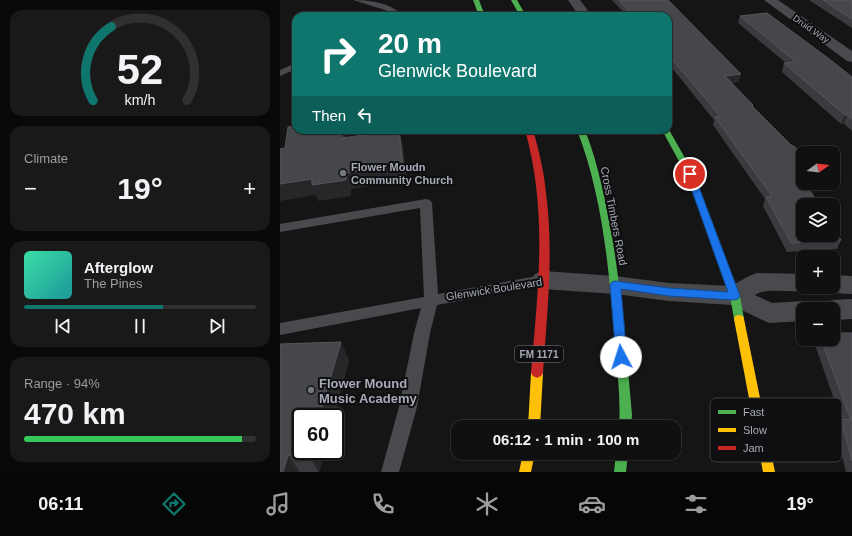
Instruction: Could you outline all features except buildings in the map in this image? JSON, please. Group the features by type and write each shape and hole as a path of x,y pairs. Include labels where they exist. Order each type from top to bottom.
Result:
{"main road":[{"path":"476,0 480,12"},
{"path":"514,0 521,12"},
{"name":"FM 1171","path":"529,134 536,155 544,213 543,280 534,420"},
{"name":"Cross Timbers Road","path":"583,134 588,147 603,209 615,285 626,420"},
{"path":"668,134 690,174 734,296 754,398"},
{"path":"525,472 528,460"},
{"path":"620,472 621,460"},
{"path":"767,462 769,472"}],"street":[{"path":"574,0 583,12"},
{"name":"Druid Way","path":"770,0 852,58"},
{"name":"Glenwick Boulevard","path":"543,280 615,285 669,292 734,296 768,312 796,311"},
{"path":"734,296 757,282 796,283"},
{"path":"840,284 852,285"},
{"path":"840,310 852,309"}],"lane":[{"path":"357,0 391,9 394,12"},
{"path":"280,74 292,68"},
{"path":"280,228 426,203 431,300 422,333 408,407 390,472"},
{"name":"Glenwick Boulevard","path":"280,328 543,280"}],"traffic: fast":[{"path":"476,0 480,12"},
{"path":"514,0 521,12"},
{"path":"583,134 590,156 603,209 616,303 626,420"},
{"path":"668,134 690,174 735,296 739,319"},
{"path":"620,472 621,460"}],"traffic: slow":[{"path":"739,319 754,398"},
{"path":"534,420 537,373"},
{"path":"525,472 528,460"},
{"path":"767,462 769,472"}],"traffic: jam":[{"path":"530,134 539,172 544,214 544,274 537,373"}],"place":[{"name":"Flower Moudn Community Church","path":"343,173"},
{"name":"Flower Mound Music Academy","path":"311,390"}],"route":[{"path":"621,357 615,285 669,292 734,296 690,174"}]}
